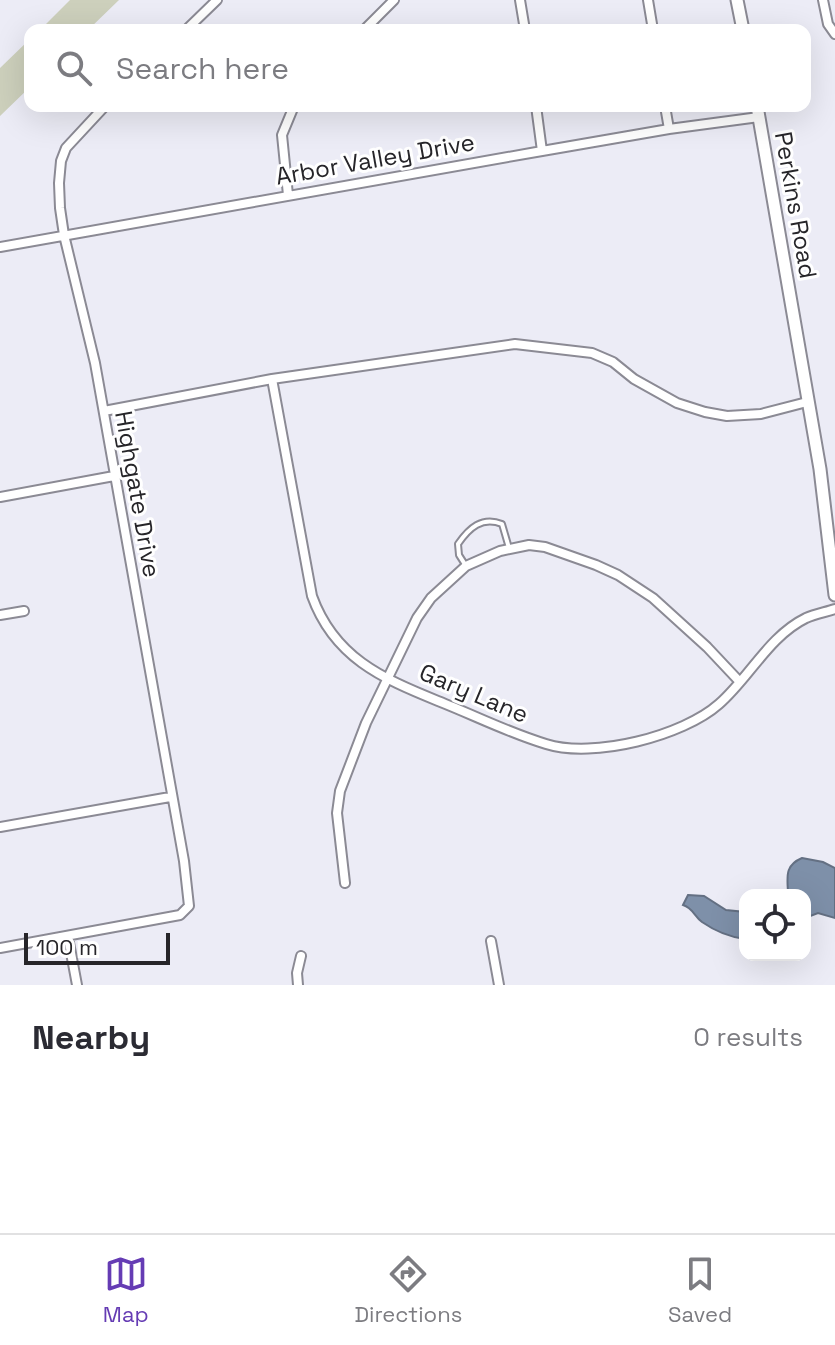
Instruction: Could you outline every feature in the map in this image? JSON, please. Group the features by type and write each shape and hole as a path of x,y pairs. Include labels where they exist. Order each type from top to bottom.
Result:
{"main road":[{"path":"737,0 742,24"},
{"name":"Perkins Road","path":"758,112 820,469 835,595"}],"street":[{"path":"192,24 217,0"},
{"path":"370,24 394,0"},
{"path":"520,0 524,24"},
{"path":"648,0 652,24"},
{"path":"823,0 828,24 835,34"},
{"name":"Highgate Drive","path":"68,937 180,915 189,906 104,411 64,235 59,183 61,161 66,148 99,112"},
{"path":"288,195 282,135 292,112"},
{"path":"537,112 542,151"},
{"path":"666,112 669,129"},
{"name":"Arbor Valley Drive","path":"0,247 758,112"},
{"path":"104,411 272,379 515,344 592,353 613,362 634,379 677,403 705,412 727,416 761,414 807,402"},
{"name":"Gary Lane","path":"272,379 312,596 320,620 337,643 364,665 421,694 548,745 571,748 611,746 650,738 693,721 719,704 756,661 797,624 805,618 835,609"},
{"path":"0,497 114,476"},
{"path":"345,883 338,803 366,723 431,598 466,566 509,548 529,545 545,547 618,575 653,598 739,681"},
{"path":"0,615 24,611"},
{"path":"0,827 170,797"},
{"path":"0,948 68,937 77,985"},
{"path":"491,941 499,985"},
{"path":"298,985 301,956"}],"lane":[{"path":"466,566 459,555 458,544 480,522 497,521 502,524 509,548"}],"green space":[{"path":"70,0 119,0 94,24 46,24"},
{"path":"24,45 24,93 0,116 0,68"}],"water":[{"path":"802,858 835,868 835,918 818,913 811,916 811,889 788,889 789,869"},
{"path":"688,895 704,896 726,910 739,911 739,938 712,928 683,905"}]}
